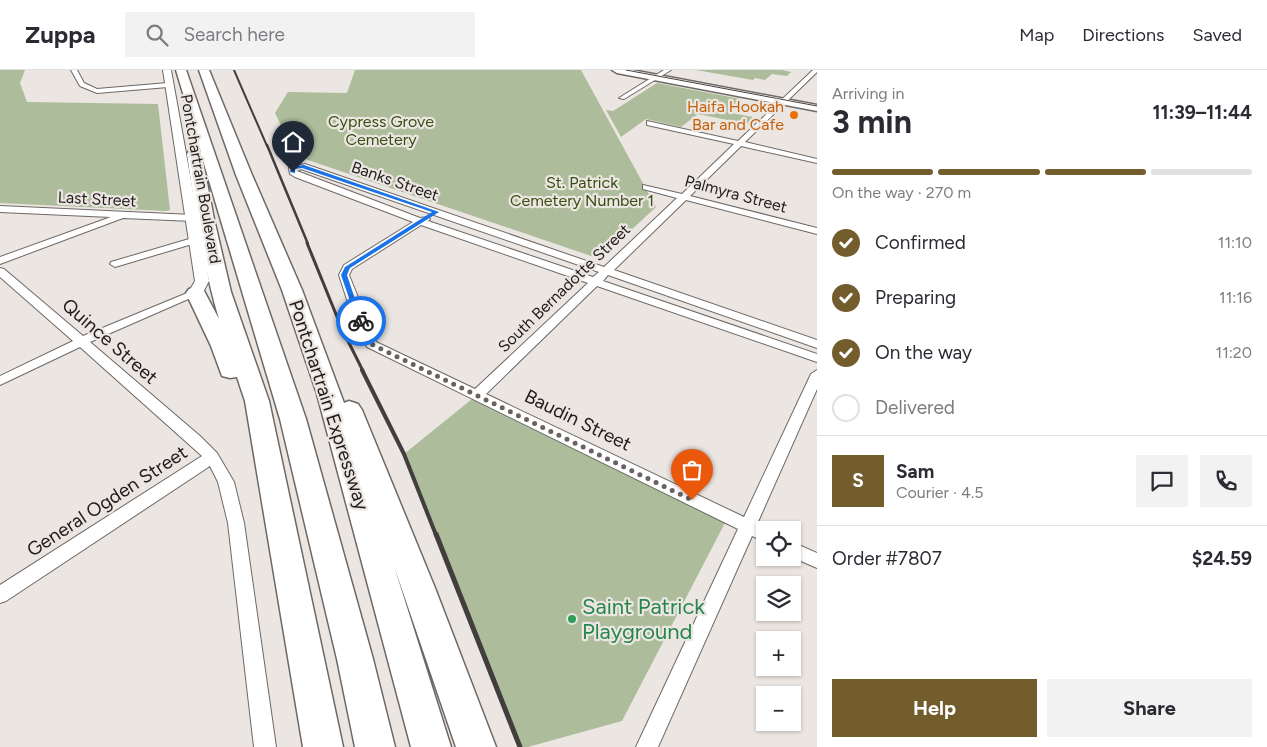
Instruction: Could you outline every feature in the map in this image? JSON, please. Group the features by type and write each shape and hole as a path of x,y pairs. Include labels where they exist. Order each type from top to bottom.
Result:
{"highway":[{"name":"Pontchartrain Expressway","path":"181,70 254,292 293,419 355,660 375,747"},
{"name":"Pontchartrain Expressway","path":"206,76 244,175 292,290 329,394 431,747"},
{"path":"196,118 189,123 205,219 222,292 257,401 323,747"},
{"path":"244,175 253,166 245,142"},
{"path":"196,292 222,346 243,412 274,530 285,544"},
{"path":"329,394 345,401 419,588 476,747"}],"main road":[{"path":"617,70 660,72 785,98 817,108"},
{"path":"785,98 817,101"}],"street":[{"path":"74,70 79,83 87,90 97,91 168,85"},
{"name":"Pontchartrain Boulevard","path":"167,70 202,281 196,292"},
{"name":"South Bernadotte Street","path":"477,394 816,70"},
{"path":"622,98 660,72"},
{"path":"650,123 817,161"},
{"name":"Banks Street","path":"817,344 302,166 293,168 293,172 298,175 421,222 817,358"},
{"name":"Palmyra Street","path":"646,186 817,231"},
{"path":"360,198 374,191"},
{"name":"Last Street","path":"0,209 193,218"},
{"path":"421,222 436,212"},
{"path":"0,261 124,215"},
{"name":"Baudin Street","path":"421,222 348,267 344,275 358,315 371,344 756,531"},
{"path":"115,264 196,240"},
{"name":"Quince Street","path":"0,271 196,440"},
{"path":"0,381 82,342 196,292"},
{"path":"647,747 817,374"},
{"path":"196,440 212,457 226,482 236,523 265,747"},
{"name":"General Ogden Street","path":"0,595 212,457"},
{"path":"801,553 817,561"}],"green space":[{"path":"0,70 25,70 20,83 27,102 158,104 170,210 0,203"},
{"path":"355,70 581,70 656,207 600,259 296,156 275,113 288,92 347,93"},
{"path":"696,70 782,70 791,72 787,76 772,74 765,80 755,78 753,80"},
{"path":"657,83 741,99 727,112 753,117 747,124 698,114 681,127 646,119 621,137 606,110 613,111"},
{"name":"Saint Patrick Playground","path":"477,395 728,517 622,721 528,747 520,747 404,454"}],"tram line":[{"path":"626,70 817,106"}],"railway":[{"path":"234,70 267,146"},
{"path":"267,145 308,244"},
{"path":"307,243 342,329 363,371"},
{"path":"362,370 404,454 436,535"},
{"path":"436,534 520,747"}],"way so far":[{"path":"361,321 371,344 692,500"}],"place":[{"name":"Haifa Hookah Bar and Cafe","path":"794,115"},
{"name":"Saint Patrick Playground","path":"572,619"}],"route":[{"path":"293,172 293,168 302,166 436,212 348,267 344,275 361,321"}],"park label":[{"name":"Cypress Grove Cemetery","path":"381,130"},
{"name":"St. Patrick Cemetery Number 1","path":"582,191"}]}
